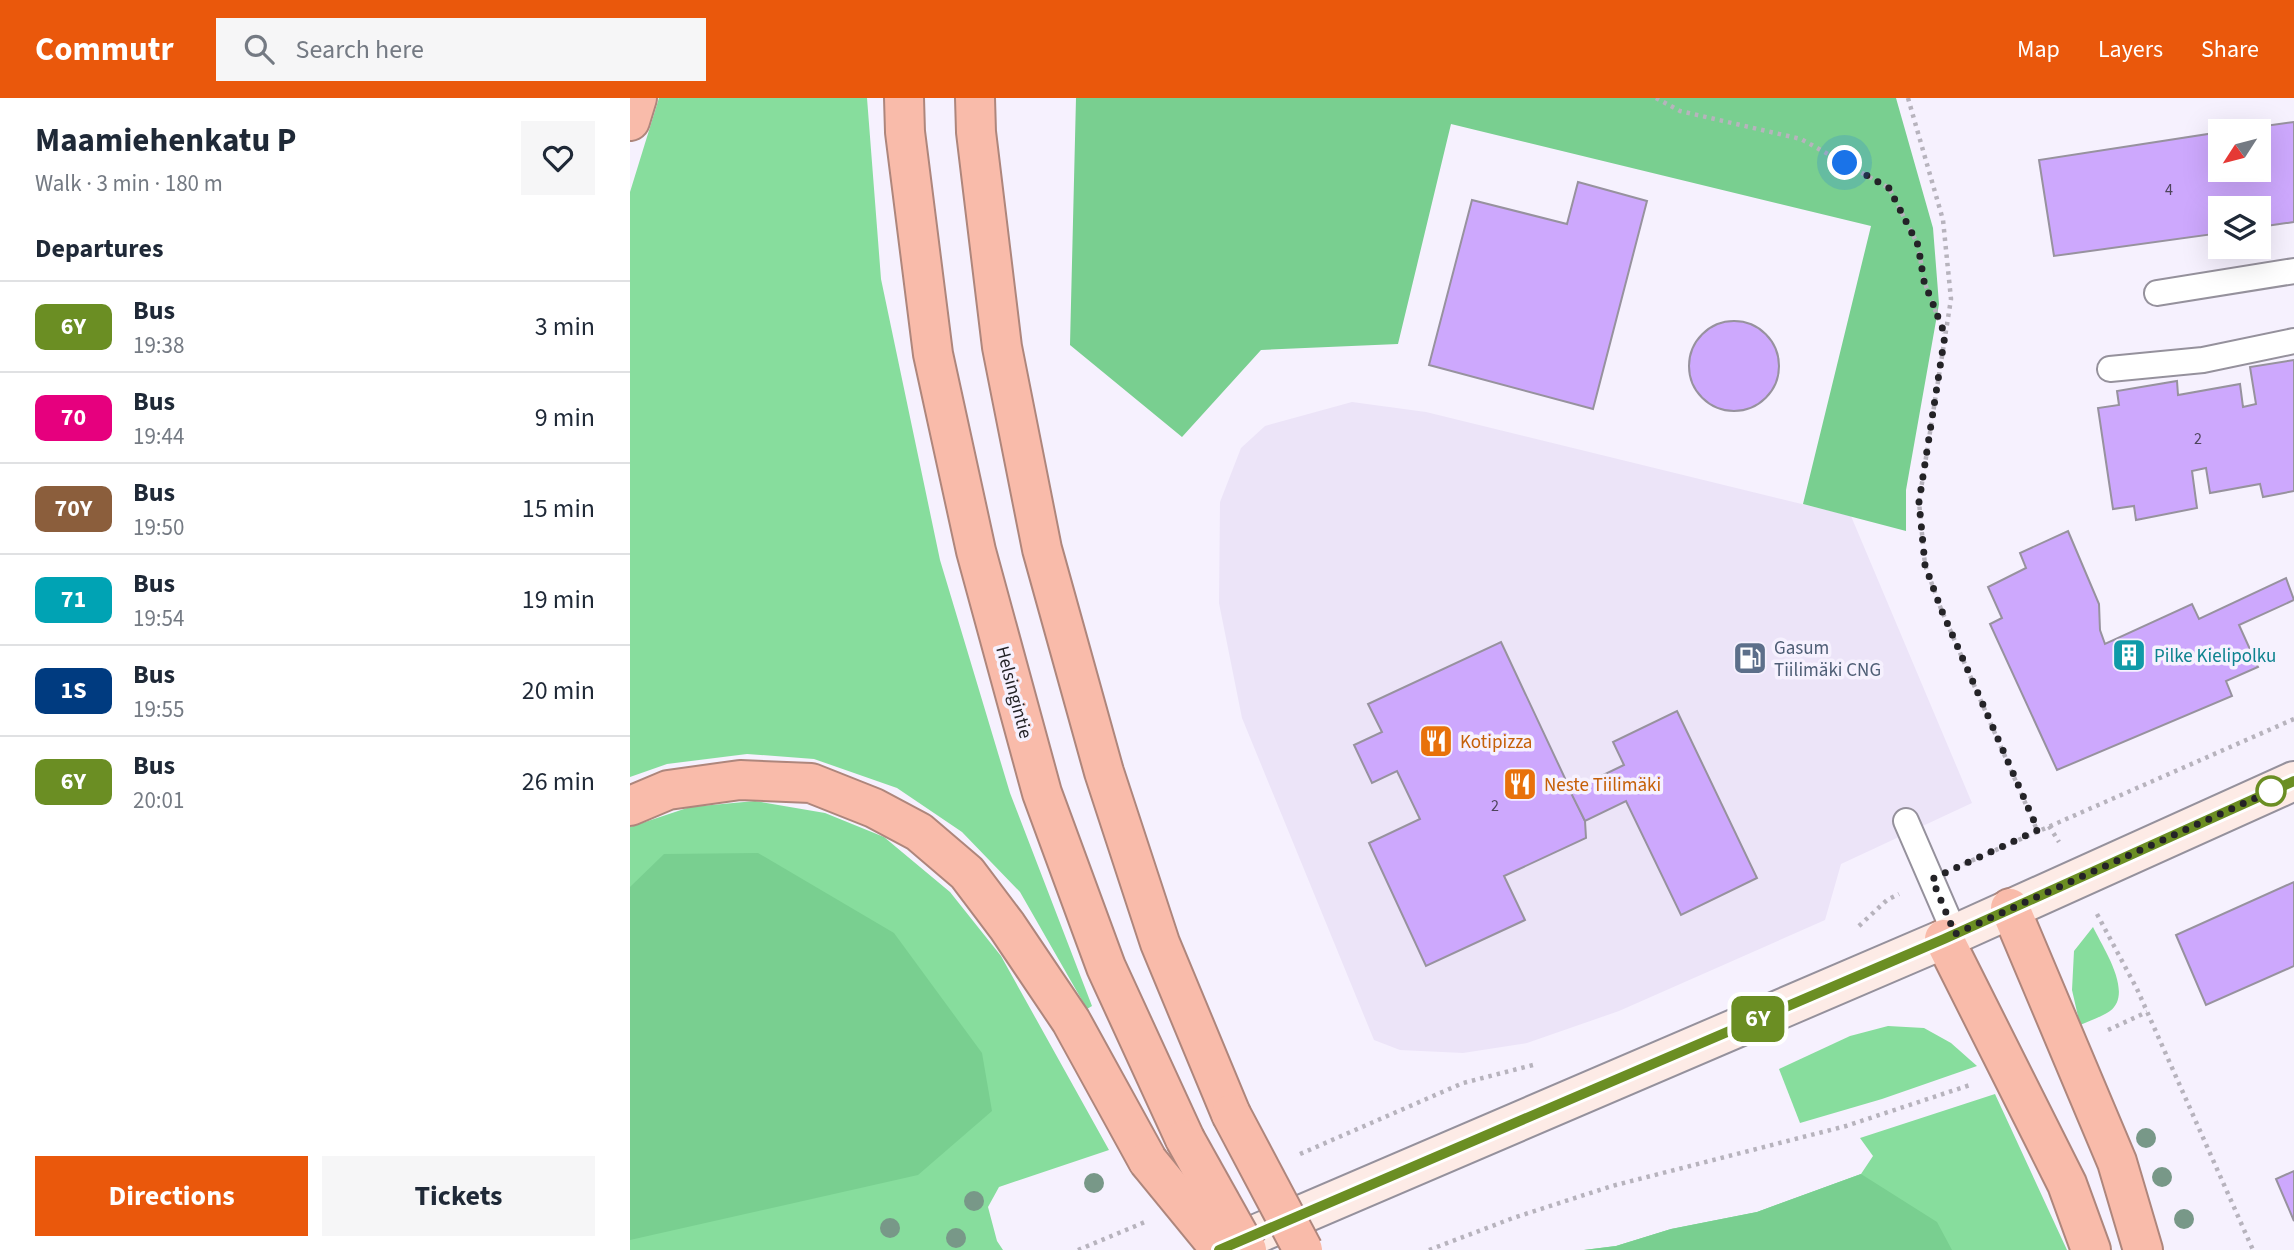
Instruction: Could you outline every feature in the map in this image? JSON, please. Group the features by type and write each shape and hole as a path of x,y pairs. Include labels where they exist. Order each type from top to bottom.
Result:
{"highway":[{"path":"630,121 637,98"},
{"name":"Helsingintie","path":"904,98 905,131 933,354 976,551 1038,779 1107,967 1185,1139 1247,1250"},
{"path":"975,98 976,132 1002,347 1042,549 1104,772 1160,943 1231,1114 1303,1250"},
{"path":"630,806 668,790 729,782 811,783 874,808 919,832 967,873 1007,926 1071,1021 1148,1161 1220,1250"},
{"path":"2010,908 2117,1163 2143,1250"},
{"path":"1949,936 2009,1070 2067,1184 2091,1250"}],"main road":[{"path":"1220,1250 1949,936 2294,781"}],"lane":[{"path":"2157,293 2294,271"},
{"path":"2110,369 2203,360 2294,341"},
{"path":"1906,821 1932,879 1949,936"}],"path":[{"path":"1656,98 1680,111 1801,139 1889,188 1918,245 1924,281 1945,335"},
{"path":"1908,98 1943,220 1951,299 1919,502 1925,565 1941,609 2038,830"},
{"path":"1858,927 1887,900 2038,830 2294,719"},
{"path":"2098,916 2147,1012 2253,1250"},
{"path":"2070,1048 2147,1012"},
{"path":"1288,1160 1463,1083 1536,1064"},
{"path":"1429,1250 1513,1218 1612,1186 1846,1126 2009,1070"},
{"path":"1077,1250 1151,1220"}],"shaded area":[{"path":"1352,402 1426,412 1851,516 1972,803 1841,864 1825,920 1619,1011 1527,1043 1463,1053 1400,1050 1374,1040 1242,718 1219,603 1220,502 1241,448 1265,426"}],"green space":[{"path":"659,98 867,98 881,279 940,560 1010,793 1092,1006 1087,1009 1020,892 962,832 897,788 814,759 747,754 667,764 630,777 630,192"},
{"path":"1076,98 1896,98 1933,228 1939,304 1906,490 1906,531 1803,504 1871,226 1451,124 1398,344 1261,350 1182,437 1070,345"},
{"path":"755,801 825,813 884,837 950,892 1001,956 1109,1150 999,1187 988,1207 997,1241 1003,1250 630,1250 630,827 690,807"},
{"path":"758,853 894,933 982,1053 992,1111 918,1175 630,1240 630,887 664,854"},
{"path":"2093,927 2114,970 2119,993 2117,1003 2110,1011 2080,1025 2072,990 2074,951"},
{"path":"1888,1026 1924,1028 1951,1043 1977,1066 1882,1099 1800,1123 1779,1069 1850,1036"},
{"path":"1995,1094 2067,1250 1584,1250 1616,1246 1671,1229 1757,1212 1861,1174 1873,1156 1860,1138"},
{"path":"1861,1174 1937,1222 1952,1250 1584,1250 1616,1246 1671,1229 1757,1212"}],"building":[{"path":"2294,122 2294,222 2271,225 2271,196 2208,196 2208,235 2054,256 2039,160 2208,134 2208,182 2272,182 2272,125"},
{"path":"1578,182 1647,201 1593,409 1429,365 1472,200 1567,224"},
{"path":"1734,321 1759,329 1771,341 1779,366 1771,391 1759,403 1734,411 1709,403 1697,391 1689,366 1697,341 1709,329"},
{"path":"2294,360 2294,491 2263,497 2260,484 2210,493 2206,468 2192,471 2197,508 2136,520 2134,506 2113,509 2098,408 2119,405 2117,391 2177,381 2178,395 2240,384 2243,407 2256,404 2250,367"},
{"name":"Pilke Kielipolku","path":"2068,531 2099,604 2100,630 2105,644 2192,604 2199,619 2286,578 2294,600 2239,625 2258,667 2226,681 2232,696 2057,770 1990,624 2002,618 1988,587 2026,568 2020,553"},
{"name":"Neste Tiilimäki","path":"1501,642 1585,821 1586,838 1504,876 1525,920 1426,966 1369,843 1420,819 1397,771 1372,783 1354,745 1382,732 1368,704"},
{"path":"1677,711 1757,878 1681,915 1626,801 1585,821 1570,791 1624,765 1613,742"},
{"path":"2294,882 2294,966 2206,1005 2176,935"},
{"path":"2294,1171 2294,1221 2276,1179"}],"bus line":[{"name":"6Y","path":"1219,1250 1944,939 2294,781"}],"place":[{"name":"Pilke Kielipolku","path":"2129,655"},
{"name":"Gasum Tiilimäki CNG","path":"1750,658"},
{"name":"Kotipizza","path":"1436,741"},
{"name":"Neste Tiilimäki","path":"1520,784"}],"route":[{"path":"1845,163 1889,188 1918,245 1924,281 1945,335 1919,502 1925,565 1941,609 2038,830 1932,879 1955,934 2271,791"}]}
